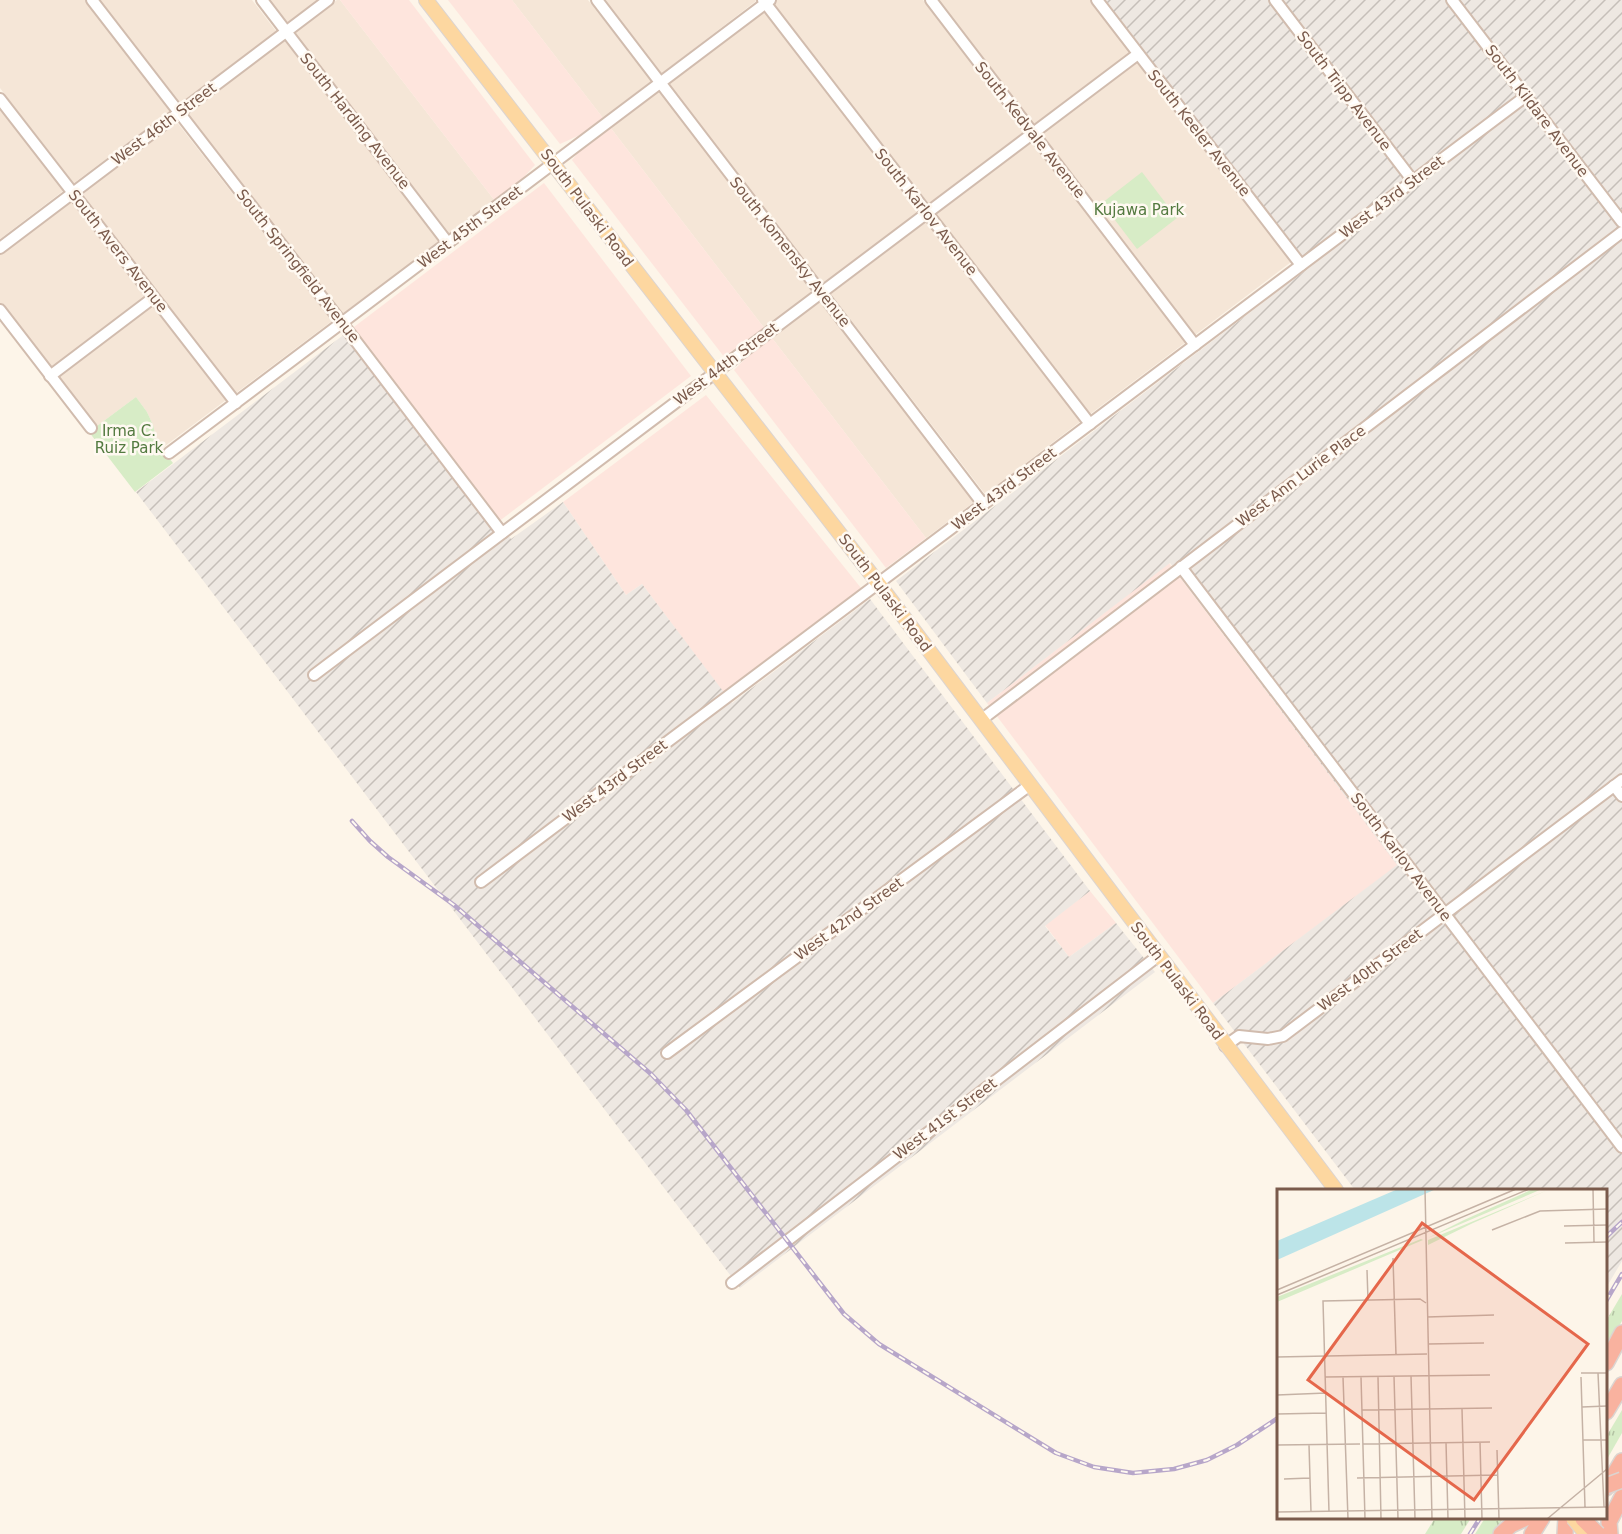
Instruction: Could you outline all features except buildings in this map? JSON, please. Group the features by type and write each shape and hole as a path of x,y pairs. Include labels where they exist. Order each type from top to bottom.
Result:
{"highway":[{"path":"1607,1355 1622,1333"},
{"path":"1607,1359 1622,1333"},
{"path":"1607,1409 1622,1385"},
{"path":"1607,1484 1622,1461"},
{"path":"1607,1486 1622,1479"},
{"path":"1610,1534 1609,1522 1622,1497"},
{"path":"1500,1534 1509,1519"},
{"path":"1500,1534 1524,1519"},
{"path":"1532,1534 1541,1519"},
{"path":"1565,1534 1566,1519"},
{"path":"1578,1534 1584,1522 1599,1534"}],"main road":[{"name":"South Pulaski Road","path":"426,0 878,583 1334,1189"}],"street":[{"name":"South Springfield Avenue","path":"92,0 502,533"},
{"name":"South Harding Avenue","path":"262,0 448,243"},
{"name":"West 46th Street","path":"0,248 328,0"},
{"name":"South Komensky Avenue","path":"597,0 983,504"},
{"name":"South Kedvale Avenue","path":"931,0 1195,345"},
{"name":"South Keeler Avenue","path":"1096,0 1301,265"},
{"name":"South Tripp Avenue","path":"1275,0 1413,181"},
{"name":"South Kildare Avenue","path":"1452,0 1622,222"},
{"name":"West 45th Street","path":"169,453 766,1"},
{"name":"South Karlov Avenue","path":"766,1 1090,424"},
{"name":"West 44th Street","path":"314,675 1138,54"},
{"name":"West 43rd Street","path":"481,882 1526,96"},
{"name":"South Avers Avenue","path":"0,99 236,403"},
{"name":"West Ann Lurie Place","path":"981,720 1622,232"},
{"path":"50,376 153,298"},
{"path":"0,310 91,428"},
{"name":"South Karlov Avenue","path":"1181,567 1622,1147"},
{"path":"1618,783 1622,796"},
{"name":"West 40th Street","path":"1226,1046 1239,1036 1268,1039 1283,1036 1618,783"},
{"name":"West 42nd Street","path":"667,1053 1030,785"},
{"name":"West 41st Street","path":"732,1283 1158,956"}],"shaded area":[{"path":"0,0 85,0 170,111 74,183 0,88"},
{"path":"100,0 252,0 276,31 180,104"},
{"path":"269,0 317,0 287,23"},
{"path":"340,0 495,201 450,234 293,33"},
{"path":"340,0 409,0 535,165 495,201"},
{"path":"448,0 512,0 603,118 582,134 560,144"},
{"path":"512,0 588,0 651,81 603,118"},
{"path":"604,0 755,0 756,1 661,74"},
{"path":"777,0 923,0 1025,132 929,204 772,4"},
{"path":"938,0 1090,0 1130,52 1034,125"},
{"path":"1105,0 1622,0 1622,1261 1607,1286 1607,1189 1354,1189 1213,1003 1397,865 1170,563 987,703 896,581 1310,267"},
{"path":"764,11 919,212 823,285 668,84"},
{"path":"284,40 439,242 342,314 187,113"},
{"path":"1138,62 1291,262 1195,335 1042,134"},
{"path":"659,91 814,292 765,329 610,127"},
{"path":"0,108 63,191 0,239"},
{"path":"176,121 332,321 236,393 79,193"},
{"path":"610,127 765,329 725,358 572,160 585,145"},
{"path":"1032,141 1186,342 1089,415 935,214"},
{"path":"544,183 691,376 498,522 350,330"},
{"path":"71,201 146,297 43,373 0,317 0,254"},
{"path":"926,222 1081,421 985,494 831,294"},
{"path":"821,301 974,502 926,538 772,338"},
{"path":"152,306 226,400 161,449 147,412 136,397 89,432 51,383"},
{"path":"350,330 511,539 563,502 626,595 642,584 732,703 870,599 1090,891 1045,926 1069,957 1116,923 1155,972 740,1288 136,492"},
{"path":"772,338 926,538 886,568 734,370 750,354"},
{"path":"706,395 861,588 723,692 642,584 626,595 563,502"},
{"path":"1169,563 1398,865 1213,1003 987,703"},
{"path":"1090,891 1116,923 1069,957 1045,925"}],"green space":[{"name":"Kujawa Park","path":"1142,172 1177,218 1137,249 1102,203"},
{"name":"Irma C. Ruiz Park","path":"136,397 153,425 158,445 173,463 135,492 89,432"},
{"path":"1622,1294 1622,1321 1607,1346 1607,1319"},
{"path":"1622,1410 1622,1433 1607,1459 1607,1435"},
{"path":"1434,1519 1470,1519 1461,1534 1425,1534"},
{"path":"1484,1519 1502,1519 1493,1534 1475,1534"}],"railway":[{"path":"352,821 388,857 454,905 651,1074 686,1110 844,1314 879,1344 1056,1453 1094,1467 1133,1473 1174,1469 1207,1460 1237,1445 1277,1419"},
{"path":"1607,1236 1622,1222"},
{"path":"1607,1299 1622,1274"},
{"path":"1470,1534 1479,1519"}]}
